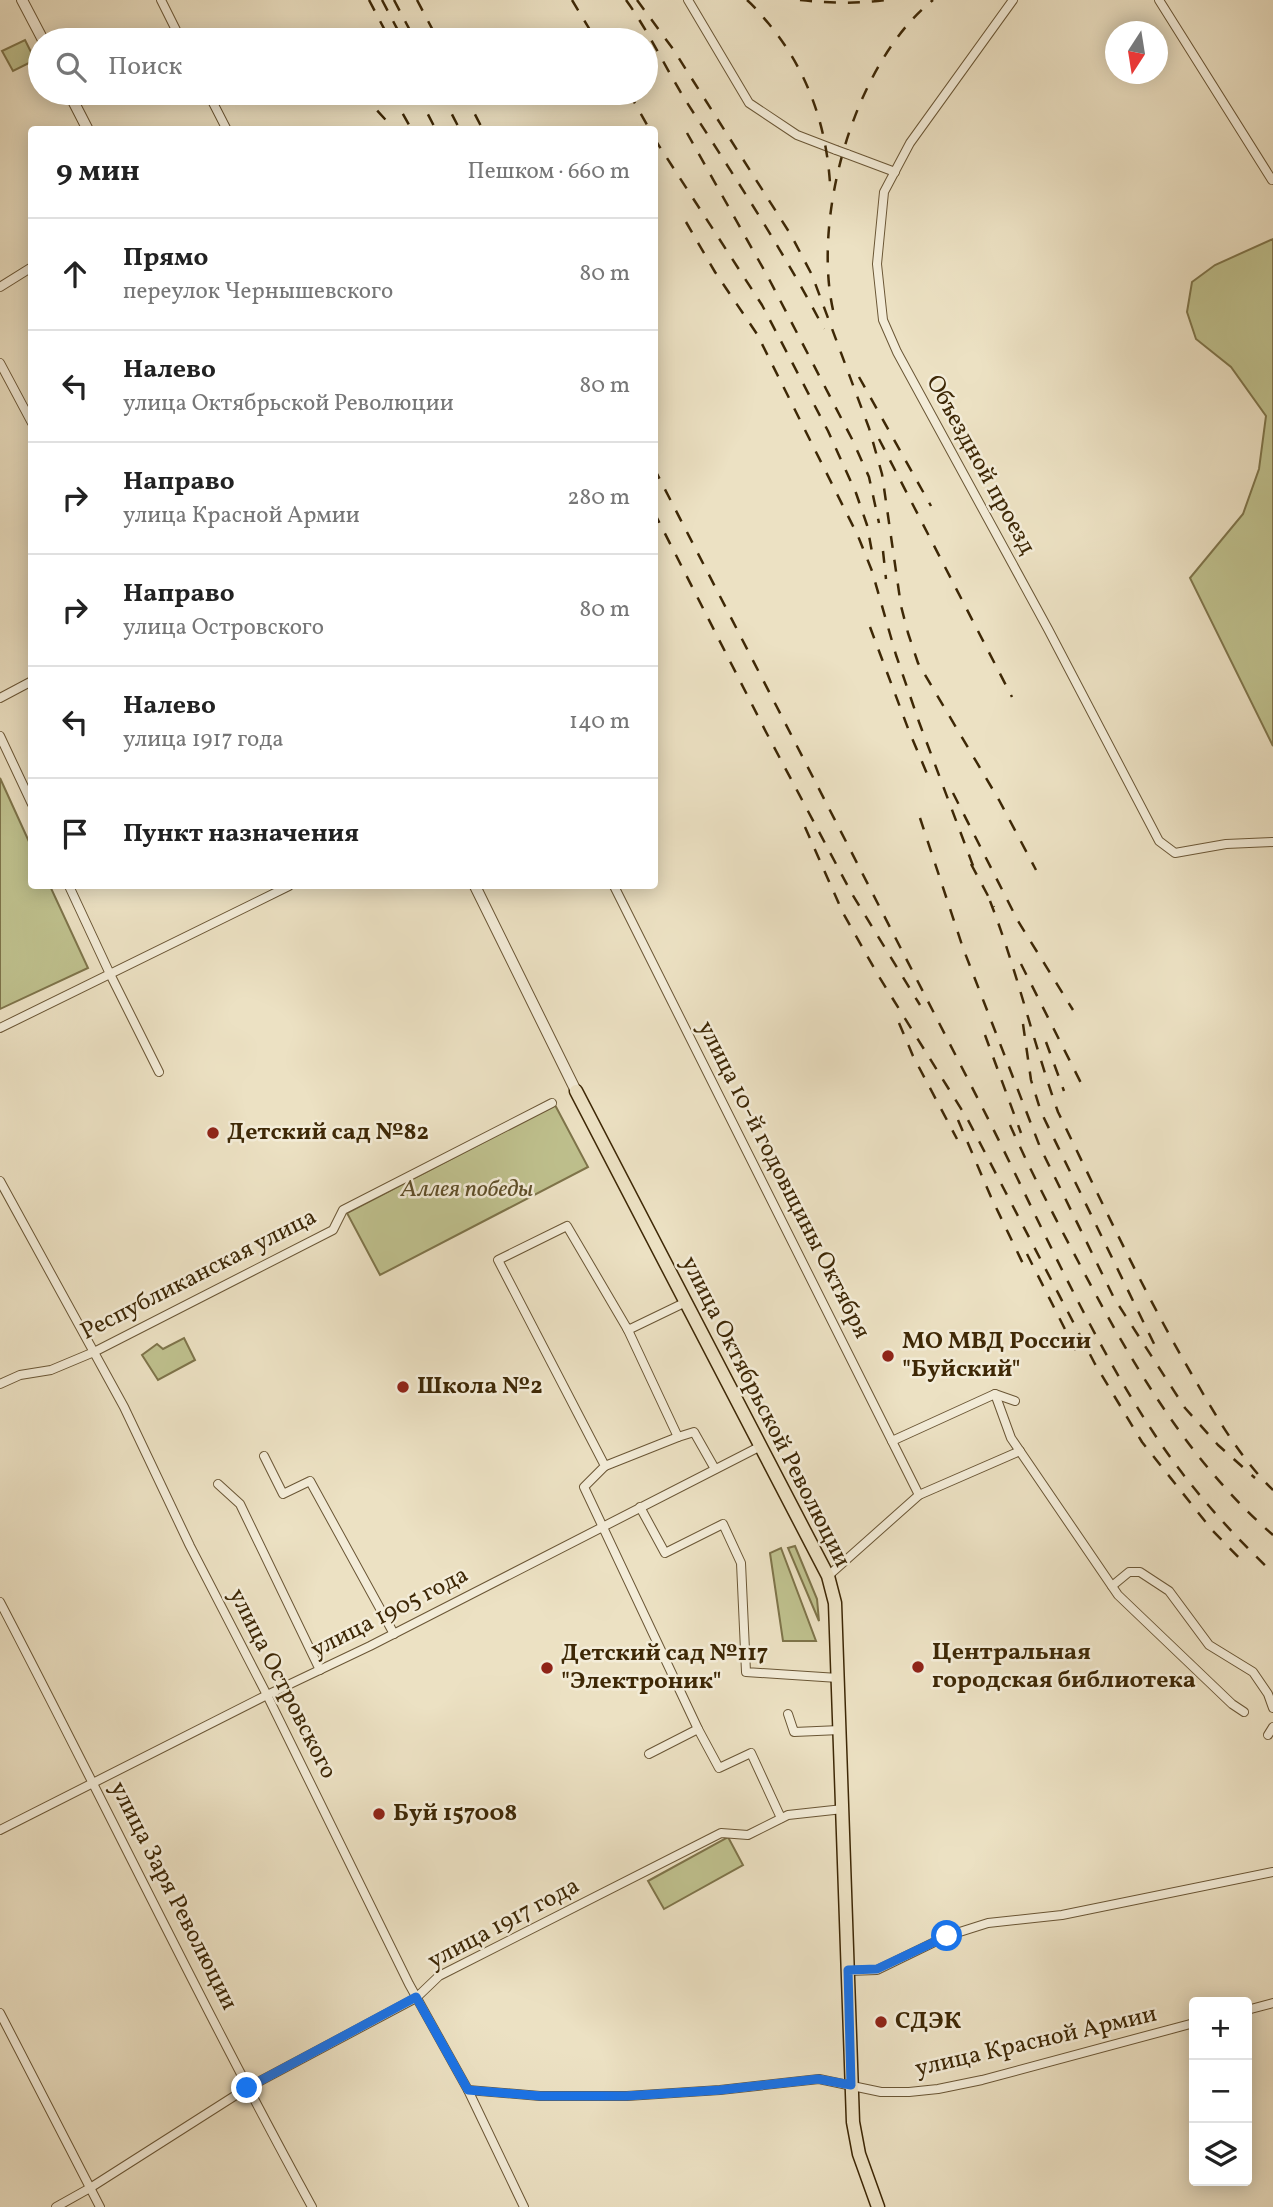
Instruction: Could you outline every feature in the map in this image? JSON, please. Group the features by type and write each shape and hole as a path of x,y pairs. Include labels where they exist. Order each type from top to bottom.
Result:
{"main road":[{"name":"улица Октябрьской Революции","path":"576,1091 828,1576 835,1603 853,2122 859,2154 878,2207"}],"street":[{"path":"22,0 37,28"},
{"path":"161,0 175,28"},
{"path":"688,0 749,103 797,135 895,172"},
{"name":"Объездной проезд","path":"1013,0 910,143 884,192 877,264 883,320 897,352 1048,629 1159,841 1175,853 1226,844 1273,842"},
{"path":"1159,0 1272,180"},
{"path":"75,105 86,126"},
{"path":"214,105 225,126"},
{"path":"0,287 28,270"},
{"path":"0,363 28,416"},
{"path":"0,698 28,683"},
{"path":"0,736 28,796"},
{"path":"70,889 159,1072"},
{"path":"0,1028 283,889"},
{"name":"улица Октябрьской Революции","path":"476,889 576,1091"},
{"name":"улица 10-й годовщины Октября","path":"616,889 919,1495"},
{"name":"Республиканская улица","path":"0,1384 20,1375 51,1370 94,1352 333,1230 342,1210 552,1103"},
{"name":"улица Островского","path":"0,1181 124,1407 190,1546 416,1997 468,2090 524,2207"},
{"path":"605,1466 498,1260 567,1226 627,1328 678,1437"},
{"path":"627,1328 628,1330 685,1301"},
{"path":"995,1394 1011,1438 1118,1595 1222,1695 1244,1712"},
{"path":"892,1441 995,1394 1015,1401"},
{"path":"715,1469 694,1433 605,1466 584,1487 719,1768 751,1753 781,1818"},
{"name":"улица 1905 года","path":"0,1830 759,1447"},
{"path":"828,1576 919,1495 1020,1451"},
{"path":"264,1456 283,1494 310,1481 394,1633"},
{"path":"218,1484 240,1504 320,1670"},
{"path":"640,1507 665,1553 723,1524 741,1563 746,1672 838,1678"},
{"path":"1112,1586 1129,1572 1140,1572 1169,1591 1209,1645 1253,1672 1268,1694 1273,1708"},
{"name":"улица Заря Революции","path":"0,1602 94,1782 247,2088 313,2207"},
{"path":"788,1714 794,1732 840,1731"},
{"path":"649,1754 698,1729"},
{"name":"улица 1917 года","path":"55,2207 90,2188 247,2088 416,1997 439,1976 721,1833 748,1835 788,1815 843,1809"},
{"path":"848,1970 877,1969 947,1936 988,1923 1062,1915 1273,1872"},
{"path":"1252,2009 1273,2003"},
{"path":"0,2013 100,2207"},
{"name":"улица Красной Армии","path":"468,2090 540,2096 614,2096 720,2090 818,2079 881,2092 938,2089 982,2080 1189,2024"}],"green space":[{"path":"25,40 28,46 28,64 13,71 2,51"},
{"path":"1273,239 1273,746 1190,578 1243,514 1259,469 1266,416 1231,367 1196,339 1187,312 1192,282 1215,265"},
{"path":"0,778 28,839 28,889 51,889 88,968 0,1009"},
{"name":"Аллея победы","path":"555,1105 588,1167 380,1275 347,1213"},
{"path":"184,1338 195,1360 158,1380 142,1355 157,1344 163,1349"},
{"path":"795,1546 817,1599 819,1621 788,1548"},
{"path":"781,1548 816,1641 783,1641 770,1553"},
{"path":"728,1837 743,1865 664,1909 648,1881"}],"railway":[{"path":"369,0 384,28"},
{"path":"382,0 397,28"},
{"path":"394,0 409,28"},
{"path":"417,0 432,28"},
{"path":"572,0 589,28"},
{"path":"626,0 644,28"},
{"path":"637,0 658,28"},
{"path":"747,0 782,42 804,79 819,119 830,183"},
{"path":"800,0 842,3 885,0"},
{"path":"833,310 828,272 829,230 835,187 846,143 862,100 882,61 905,27 933,0"},
{"path":"658,29 791,235 812,275 869,428 882,474 901,606 918,663 999,800 1036,870"},
{"path":"658,52 775,242 824,329"},
{"path":"372,105 391,126"},
{"path":"398,105 410,126"},
{"path":"423,105 434,126"},
{"path":"447,105 458,126"},
{"path":"470,105 481,126"},
{"path":"636,105 648,126"},
{"path":"687,133 768,277 852,439 869,477 879,523"},
{"path":"658,144 762,305 828,431 856,493 867,525 872,552"},
{"path":"686,222 715,272 757,334 858,536 872,571 919,722 975,871"},
{"path":"859,377 931,506"},
{"path":"879,439 1012,697"},
{"path":"658,476 1105,1351 1153,1432 1180,1470 1224,1523 1273,1573"},
{"path":"658,520 852,894 920,1005"},
{"path":"883,551 886,579"},
{"path":"870,627 928,776"},
{"path":"953,793 1018,921 1073,1010"},
{"path":"920,818 963,948 1040,1147 1114,1298 1185,1408 1218,1445 1255,1478"},
{"path":"805,827 843,913 968,1120 1095,1364 1142,1442 1212,1530 1243,1562"},
{"path":"971,864 994,907"},
{"path":"990,901 1058,1112 1139,1277 1191,1373 1238,1449 1273,1490"},
{"path":"1021,964 1081,1083"},
{"path":"899,1023 913,1056 957,1139"},
{"path":"1023,1024 1031,1080 1041,1112 1158,1352"},
{"path":"985,1035 1021,1133"},
{"path":"1046,1042 1064,1091"},
{"path":"958,1120 1026,1270"},
{"path":"1010,1125 1070,1246 1141,1373 1188,1443 1214,1475 1273,1535"},
{"path":"1027,1254 1076,1351"}],"place":[{"name":"Детский сад №82","path":"213,1133"},
{"name":"МО МВД России \"Буйский\"","path":"888,1356"},
{"name":"Школа №2","path":"403,1387"},
{"name":"Центральная городская библиотека","path":"918,1667"},
{"name":"Детский сад №117 \"Электроник\"","path":"547,1668"},
{"name":"Буй 157008","path":"379,1814"},
{"name":"СДЭК","path":"881,2022"}],"route":[{"path":"247,2088 416,1997 468,2090 540,2096 626,2096 720,2090 818,2079 851,2085 848,1970 877,1969 947,1936"}]}
